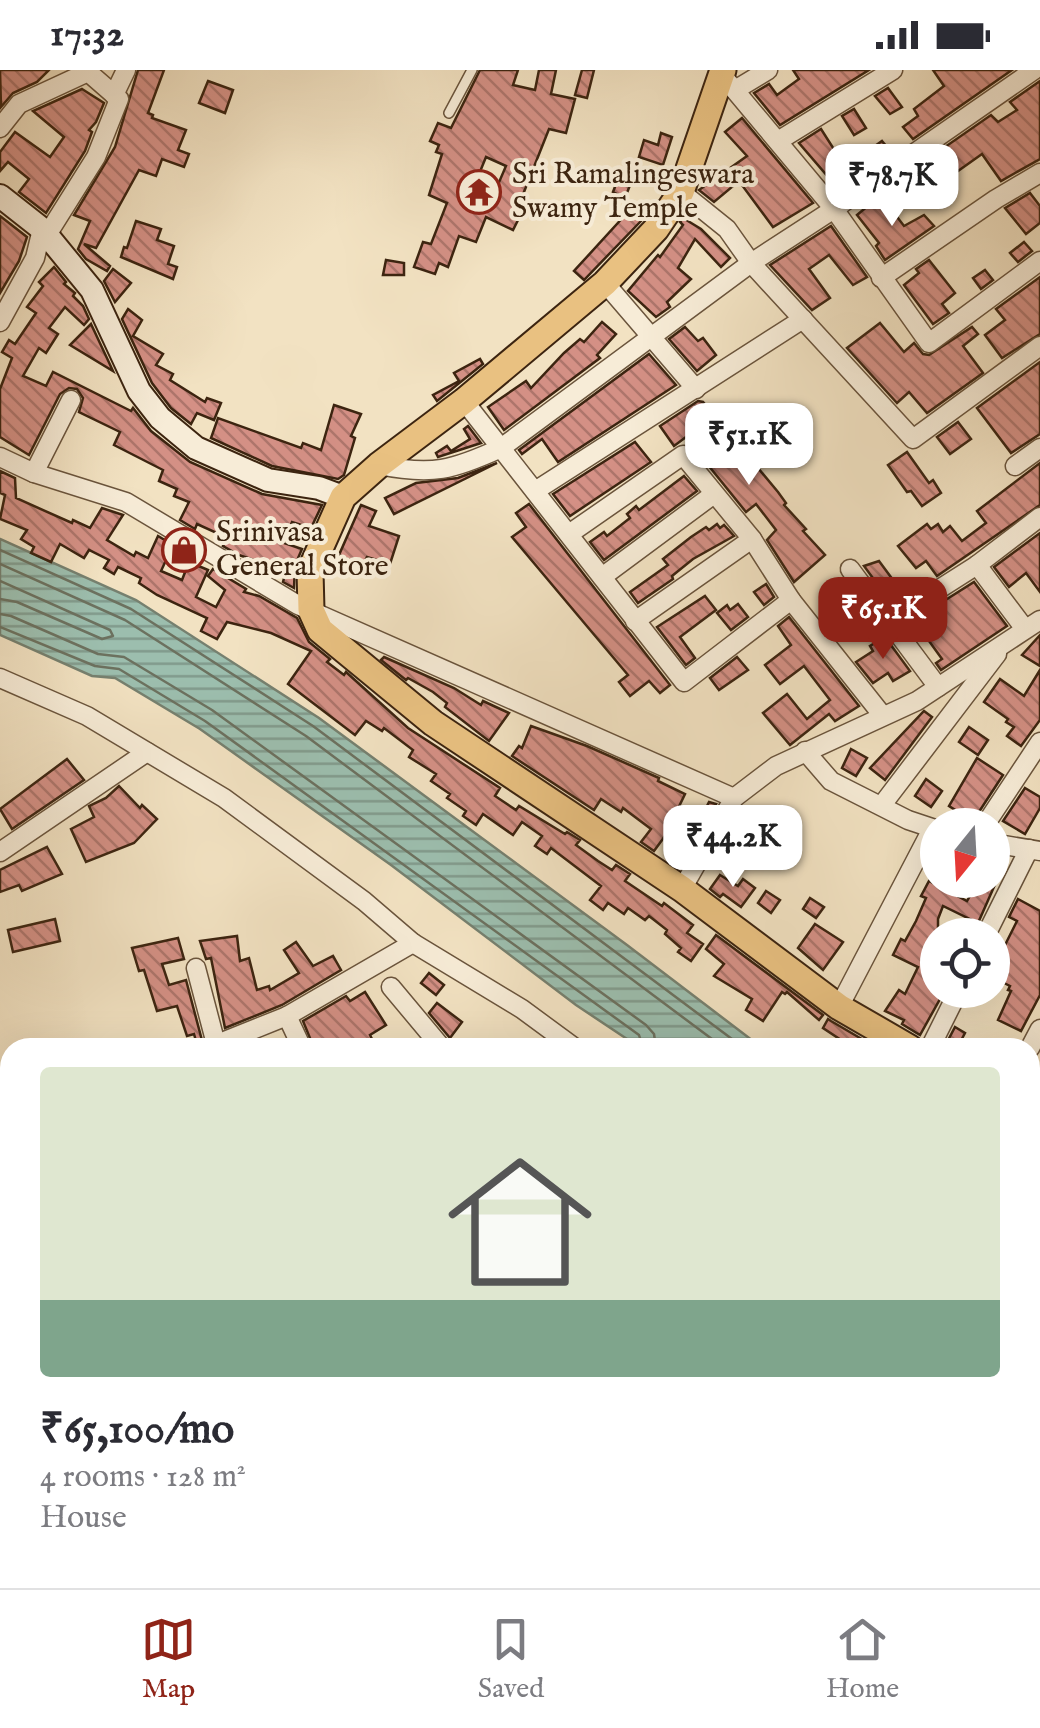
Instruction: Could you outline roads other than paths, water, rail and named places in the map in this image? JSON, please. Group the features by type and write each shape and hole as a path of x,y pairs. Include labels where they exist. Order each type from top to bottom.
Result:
{"main road":[{"path":"727,78 681,192 656,229 604,282 464,402 378,465 343,497 310,571 311,610 320,630 433,723 682,889 839,1007 893,1038"}],"street":[{"path":"114,95 126,70"},
{"path":"768,70 727,78 834,210 930,343 1040,261"},
{"path":"778,141 893,70"},
{"path":"378,465 413,472 458,468 501,448 751,262 834,210 1034,70"},
{"path":"0,128 20,104 87,71 119,99 96,157 44,232 36,258 0,322"},
{"path":"881,278 1040,173"},
{"path":"681,192 727,229 751,262 913,439 1040,346"},
{"path":"0,196 44,232 92,290 139,390 160,418 196,448 268,480 319,488 343,497"},
{"path":"604,282 696,390"},
{"path":"535,491 803,319"},
{"path":"34,473 71,400"},
{"path":"464,402 684,682 790,600"},
{"path":"1015,466 1040,448"},
{"path":"569,534 683,455 752,539 790,600 883,716"},
{"path":"0,457 34,473 126,502 311,610 734,798"},
{"path":"602,578 714,494"},
{"path":"890,621 977,565 1040,517"},
{"path":"635,621 752,539"},
{"path":"682,889 734,798 776,766 917,701 1032,624 977,565"},
{"path":"850,569 938,687"},
{"path":"882,806 1004,644"},
{"path":"0,678 87,716 224,798 364,901 413,943 522,1008 558,1038"},
{"path":"996,808 1040,742"},
{"path":"805,751 831,781 920,822"},
{"path":"0,852 147,752"},
{"path":"996,918 1034,850"},
{"path":"839,1007 920,857"},
{"path":"236,1038 287,1016 413,943"},
{"path":"196,968 215,1038"},
{"path":"391,987 434,1038"},
{"path":"935,1038 950,1008"},
{"path":"287,1016 297,1038"}],"lane":[{"path":"449,113 472,70"}],"water":[{"path":"0,539 136,600 319,718 749,1038 626,1038 200,729 115,678 92,676 0,635"}],"place":[{"name":"Sri Ramalingeswara Swamy Temple","path":"479,192"},
{"name":"Srinivasa General Store","path":"184,550"}]}
